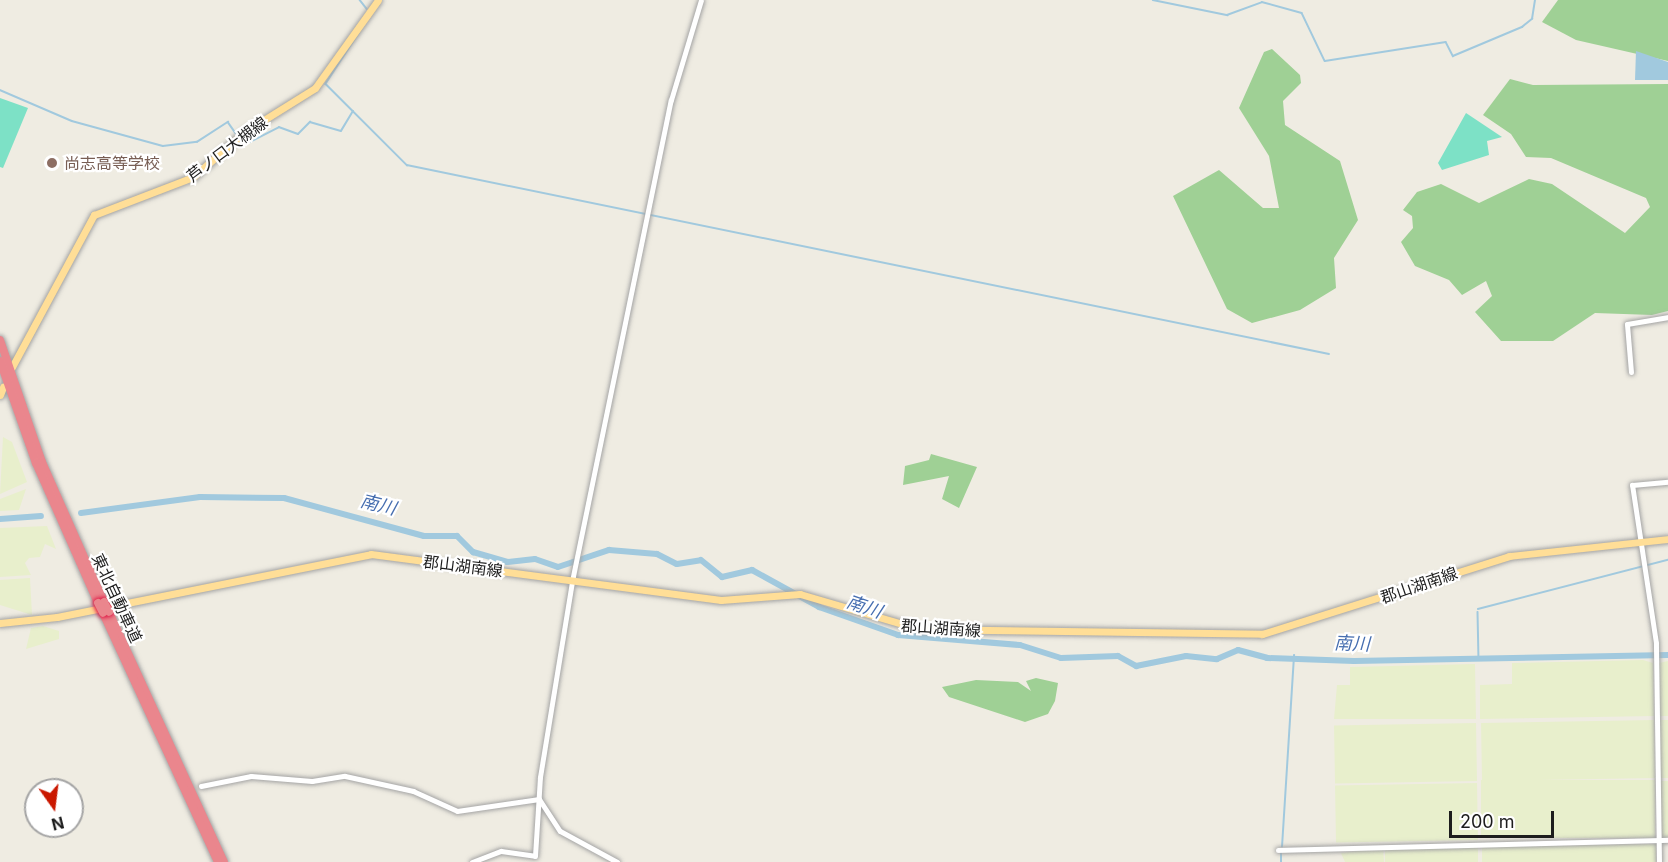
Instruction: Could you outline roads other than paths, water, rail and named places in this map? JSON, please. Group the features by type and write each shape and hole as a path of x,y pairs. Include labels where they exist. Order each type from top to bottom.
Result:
{"highway":[{"name":"東北自動車道","path":"0,340 42,462 101,602"},
{"name":"東北自動車道","path":"0,361 36,463 224,862"},
{"name":"東北自動車道","path":"106,612 218,862"}],"main road":[{"name":"芦ノ口大槻線","path":"12,367 94,215 193,177 243,133 315,88 378,0"},
{"path":"0,395 3,387"},
{"name":"郡山湖南線","path":"0,623 57,617 356,555 721,600 800,594 920,629 1262,634 1509,556 1637,539 1668,539"}],"street":[{"path":"472,862 501,851 534,858 539,798 572,581 671,100 701,0"},
{"path":"1631,372 1627,324 1668,317"},
{"path":"1659,862 1656,655 1637,539 1632,485 1668,482"},
{"path":"201,786 251,776 312,782 345,776 404,788 463,811 539,798"},
{"path":"539,798 560,831 617,862"},
{"path":"1278,850 1668,840"}],"water":[{"path":"1636,51 1668,62 1668,80 1635,80"}],"waterway":[{"path":"360,0 367,9"},
{"path":"1153,0 1227,15 1262,2 1302,13 1325,61 1446,42 1453,56 1522,27 1532,19 1535,0"},
{"path":"369,18 326,84 407,165 1329,354"},
{"path":"0,90 72,121 163,146 197,142 228,122 237,135"},
{"path":"240,139 244,145 279,127 298,134 310,122 341,131 353,111"},
{"name":"南川","path":"81,513 200,497 284,498 424,536 457,536 473,552 507,562 535,559 558,567 609,550 657,554 677,564 701,560 722,577 752,570 819,607 898,635 1020,645 1061,658 1118,656 1136,666 1186,656 1217,659 1238,650 1267,658 1354,661 1668,655"},
{"name":"南川","path":"0,519 41,516"},
{"path":"1478,609 1668,560"},
{"path":"1478,612 1479,658"},
{"path":"1282,847 1294,655"},
{"path":"1281,852 1281,862"}],"place":[{"name":"尚志高等学校","path":"52,163"}]}
